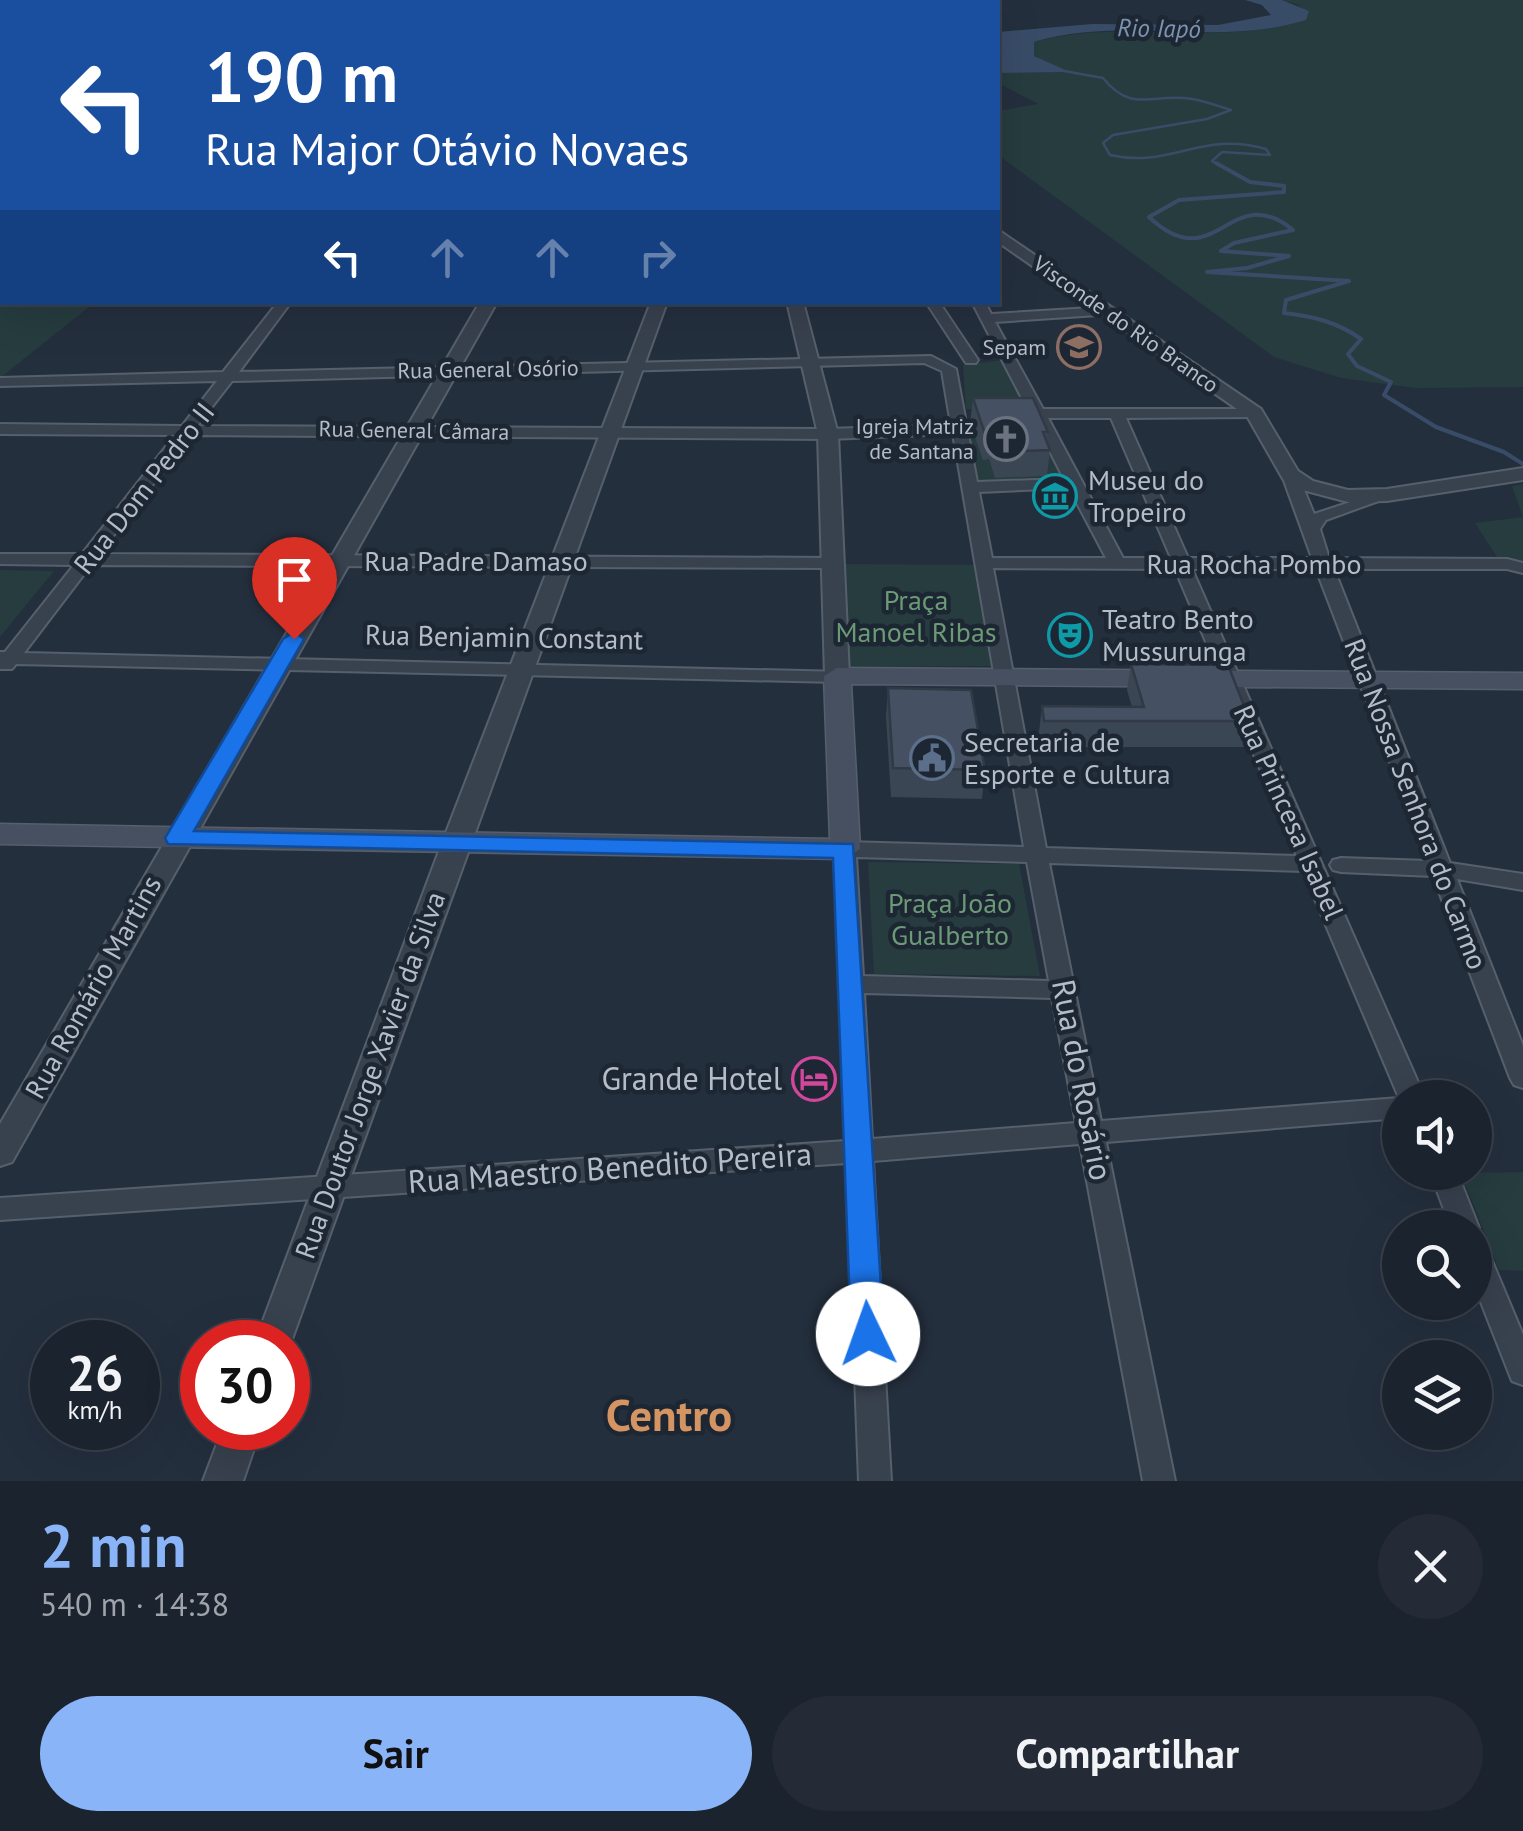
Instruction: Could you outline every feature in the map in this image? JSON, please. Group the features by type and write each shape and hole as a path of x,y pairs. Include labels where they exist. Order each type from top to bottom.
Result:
{"main road":[{"name":"Rua Benjamin Constant","path":"836,676 1523,681"},
{"path":"0,834 845,850 836,676"}],"street":[{"name":"Visconde do Rio Branco","path":"1000,235 1254,413"},
{"name":"Rua Dom Pedro II","path":"4,662 190,428 282,305"},
{"name":"Rua Romário Martins","path":"0,1153 177,838 487,305"},
{"name":"Rua Doutor Jorge Xavier da Silva","path":"281,1320 658,305"},
{"path":"795,305 828,434 836,676"},
{"path":"934,305 970,360"},
{"path":"980,305 1118,564"},
{"path":"987,318 1108,311"},
{"path":"949,369 970,360 1008,356"},
{"name":"Rua General Osório","path":"0,382 926,359 949,369"},
{"name":"Rua do Rosário","path":"949,369 1036,853 1159,1481"},
{"path":"1016,414 1254,413"},
{"name":"Rua Nossa Senhora do Carmo","path":"1254,413 1290,476 1312,529 1523,1078"},
{"name":"Rua General Câmara","path":"0,429 828,434 960,422 977,414"},
{"name":"Rua Princesa Isabel","path":"1118,416 1404,1080"},
{"path":"1312,529 1320,517 1387,495 1521,475"},
{"path":"1290,476 1322,492 1387,495"},
{"path":"972,487 1076,483"},
{"name":"Rua Padre Damaso","path":"0,559 831,562"},
{"name":"Rua Rocha Pombo","path":"984,563 1507,564 1523,568"},
{"name":"Rua Benjamin Constant","path":"4,662 836,676"},
{"path":"875,1481 845,850 1312,864"},
{"path":"1341,865 1442,869 1523,882"},
{"path":"851,984 1065,990"},
{"name":"Rua Maestro Benedito Pereira","path":"0,1209 859,1151 1382,1109"},
{"path":"1492,1288 1516,1339 1523,1371"},
{"path":"223,1481 234,1450"}],"green space":[{"path":"1282,0 1523,0 1523,387 1416,388 1341,378 1274,357 1000,156 1000,111 1038,104 1000,84 1000,73 1067,72 1034,56 1034,42 1102,32 1204,33 1272,28 1306,20 1299,5"},
{"path":"0,305 91,305 0,378"},
{"path":"1004,360 1030,409 966,409 963,365"},
{"name":"Igreja Matriz de Santana","path":"1036,418 1071,482 978,484 964,420"},
{"path":"1523,484 1523,517 1512,486"},
{"path":"1523,517 1523,565 1497,557 1475,523"},
{"name":"Praça Manoel Ribas","path":"834,564 983,565 997,666 846,667"},
{"path":"0,570 54,571 0,637"},
{"name":"Praça João Gualberto","path":"868,862 1019,864 1040,976 874,974"},
{"path":"1492,1172 1523,1172 1523,1271 1499,1270 1492,1252 1492,1210 1475,1210 1468,1190 1492,1190"}],"water":[{"name":"Rio Iapó","path":"1245,0 1282,0 1309,11 1306,20 1272,28 1067,34 1034,42 1034,56 1070,72 1000,73 1000,32 1092,24 1218,25 1271,15 1262,5"}],"building":[{"path":"973,398 1033,398 1048,432 1043,432 1050,450 998,452 991,434 985,434"},
{"path":"1131,664 1228,665 1250,721 1044,721 1042,706 1144,707"},
{"path":"888,688 971,690 985,770 893,768"}],"waterway":[{"path":"1064,71 1103,78 1124,96 1134,99 1192,99 1231,110 1207,119 1113,135 1103,143 1110,155 1132,158 1223,144 1266,149 1270,155 1222,152 1212,161 1220,166"},
{"path":"1216,163 1250,182 1284,186 1284,192 1179,200 1149,217 1172,234 1191,238 1253,215 1271,217 1293,230 1234,243 1221,251 1289,256 1247,268 1207,272 1349,281 1286,300 1284,313 1324,321 1352,333 1361,339 1348,354 1357,366 1391,382 1384,395 1436,427 1504,452 1523,464"}],"place":[{"name":"Sepam","path":"1079,347"},
{"name":"Igreja Matriz de Santana","path":"1006,439"},
{"name":"Museu do Tropeiro","path":"1055,496"},
{"name":"Teatro Bento Mussurunga","path":"1070,635"},
{"name":"Secretaria de Esporte e Cultura","path":"932,758"},
{"name":"Grande Hotel","path":"814,1079"}],"district":[{"name":"Centro","path":"669,1415"}],"route":[{"path":"294,639 177,838 845,850 868,1334"}]}
